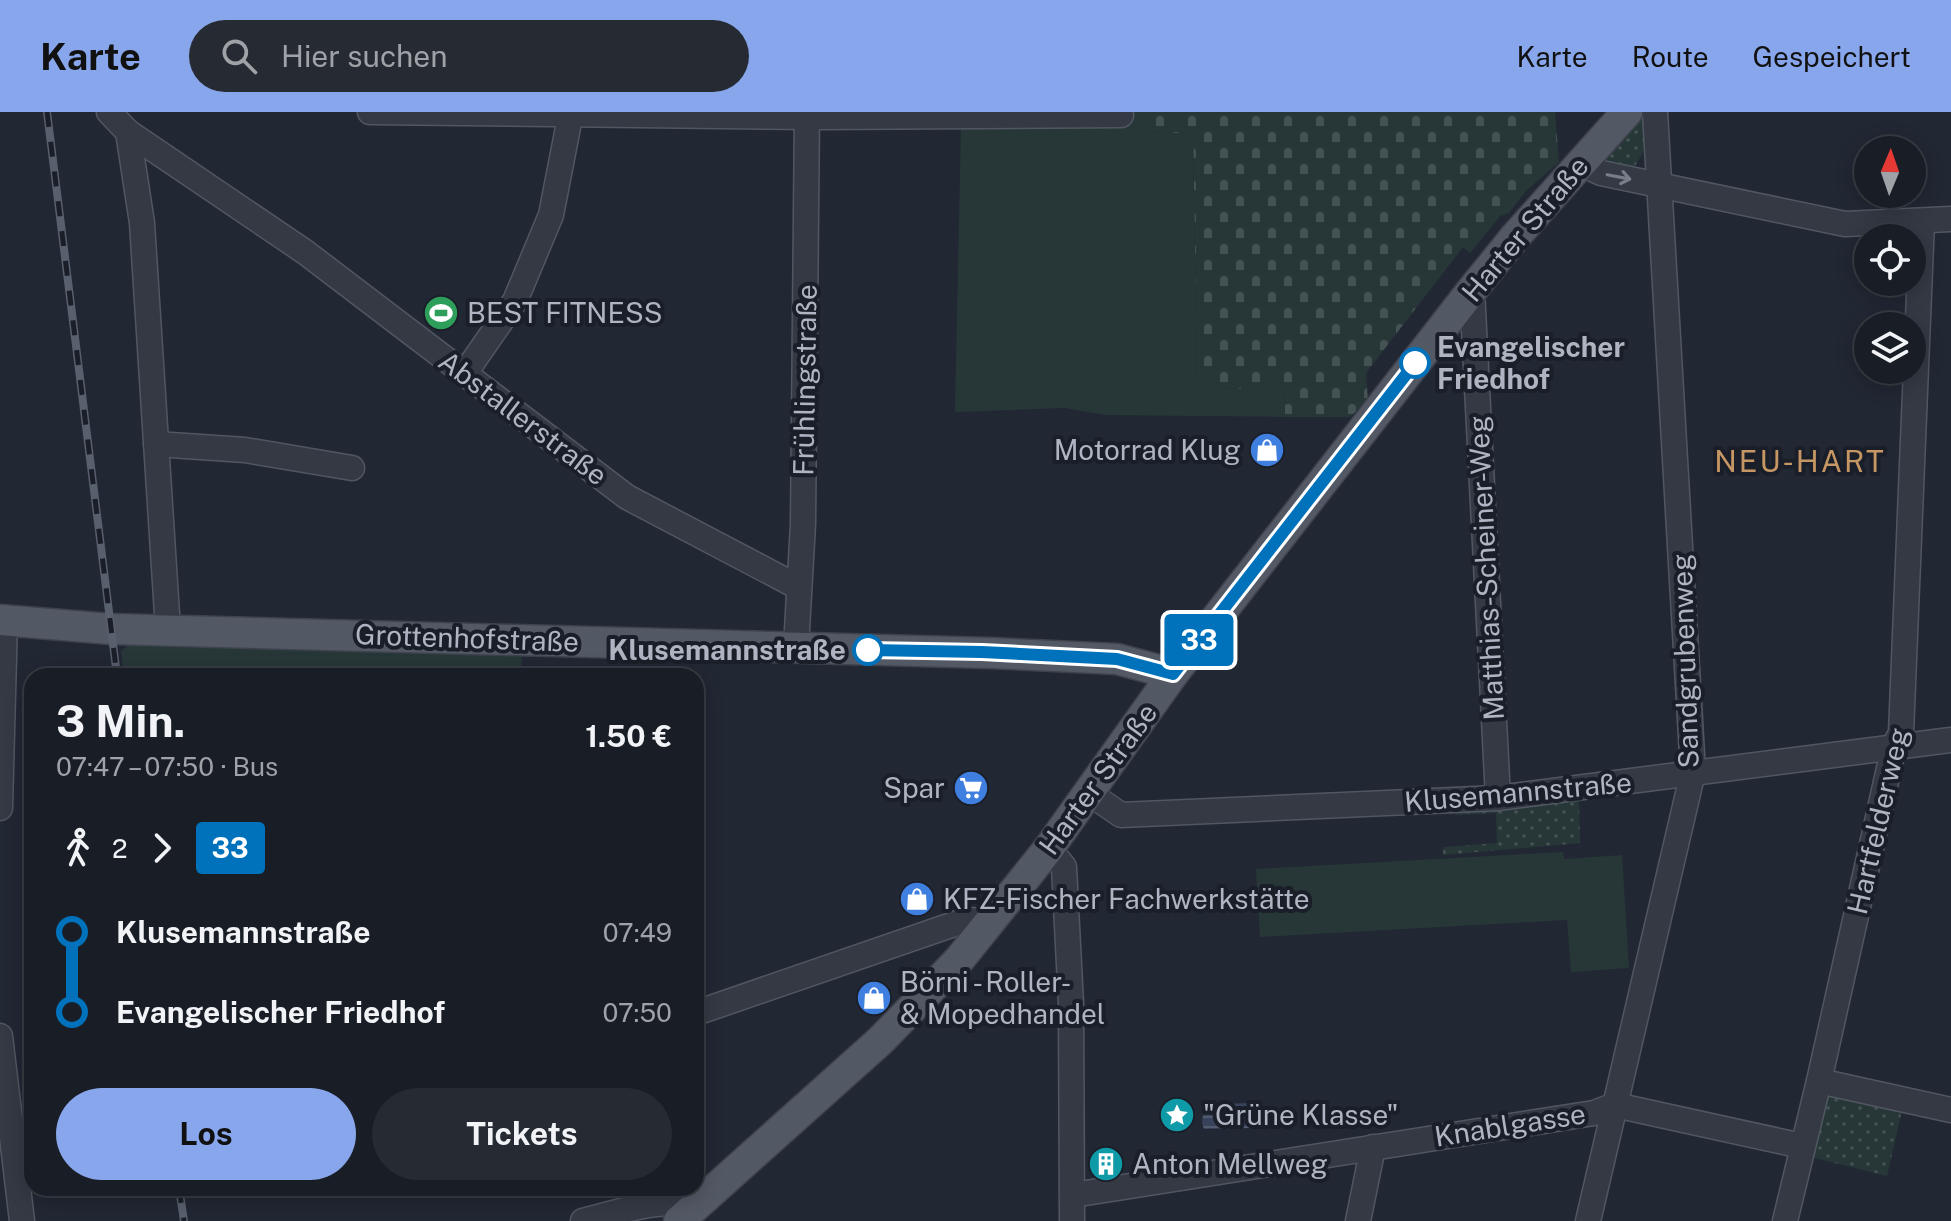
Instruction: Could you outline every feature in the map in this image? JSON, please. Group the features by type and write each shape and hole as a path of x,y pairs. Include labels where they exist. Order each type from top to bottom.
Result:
{"main road":[{"name":"Harter Straße","path":"686,1215 880,1041 959,960 1049,848 1173,674 1472,290 1627,112"},
{"name":"Grottenhofstraße","path":"3,620 168,630 1117,659 1173,674"}],"street":[{"path":"370,112 1120,114"},
{"name":"Sandgrubenweg","path":"1588,1221 1693,772 1655,112"},
{"path":"465,373 515,301 551,215 571,113"},
{"name":"Frühlingstraße","path":"796,647 803,524 807,114"},
{"path":"116,117 142,223 168,630"},
{"name":"Abstallerstraße","path":"116,117 305,252 627,497 798,587"},
{"path":"1580,163 1601,173 1845,224 1951,219"},
{"name":"Hartfelderweg","path":"1785,1221 1894,746 1901,733 1922,221"},
{"name":"Matthias-Scheiner-Weg","path":"1472,290 1498,798"},
{"path":"156,444 245,450 352,468"},
{"path":"0,808 3,620"},
{"name":"Klusemannstraße","path":"1089,793 1121,815 1498,798 1951,740"},
{"path":"1049,848 1064,867 1071,1008 1072,1221"},
{"path":"704,1010 966,920 992,921"},
{"path":"0,1036 22,1221"},
{"path":"1819,1081 1951,1110"},
{"name":"Knablgasse","path":"1073,1195 1594,1113 1615,1105 1802,1146"},
{"path":"1358,1221 1373,1147"},
{"path":"583,1221 667,1202 685,1203 686,1215"}],"green space":[{"name":"Evangelischer Friedhof","path":"1127,112 1555,112 1559,162 1526,191 1509,213 1500,216 1470,253 1463,247 1366,373 1368,400 1350,417 1285,417 1284,386 1242,384 1241,389 1219,388 1197,382 1193,134 1144,132 1128,118"},
{"path":"1644,113 1651,138 1630,175 1604,169 1603,157"},
{"path":"1144,118 1144,132 1193,134 1197,382 1219,388 1241,389 1242,383 1284,386 1285,417 1105,415 1065,408 955,412 961,123"},
{"path":"133,639 522,650 521,668 123,668 121,652"},
{"path":"1579,800 1580,843 1443,855 1443,847 1497,843 1496,813 1456,815 1455,811"},
{"path":"1563,852 1564,859 1622,855 1629,968 1571,972 1567,920 1260,937 1256,869"},
{"path":"1825,1093 1903,1106 1887,1176 1807,1156"}],"water":[{"path":"1258,1103 1257,1128 1204,1129 1203,1116 1211,1104"}],"railway":[{"path":"47,112 116,668"},
{"path":"180,1196 184,1221"}],"bus line":[{"name":"33","path":"868,650 1117,659 1173,674 1415,363"}],"place":[{"name":"BEST FITNESS","path":"441,313"},
{"name":"Evangelischer Friedhof","path":"1415,363"},
{"name":"Motorrad Klug","path":"1267,450"},
{"name":"Klusemannstraße","path":"868,650"},
{"name":"Spar","path":"971,788"},
{"name":"KFZ-Fischer Fachwerkstätte","path":"917,899"},
{"name":"Börni - Roller- & Mopedhandel","path":"874,998"},
{"name":"\"Grüne Klasse\"","path":"1177,1115"},
{"name":"Anton Mellweg","path":"1106,1164"}],"district":[{"name":"NEU-HART","path":"1800,462"}]}
